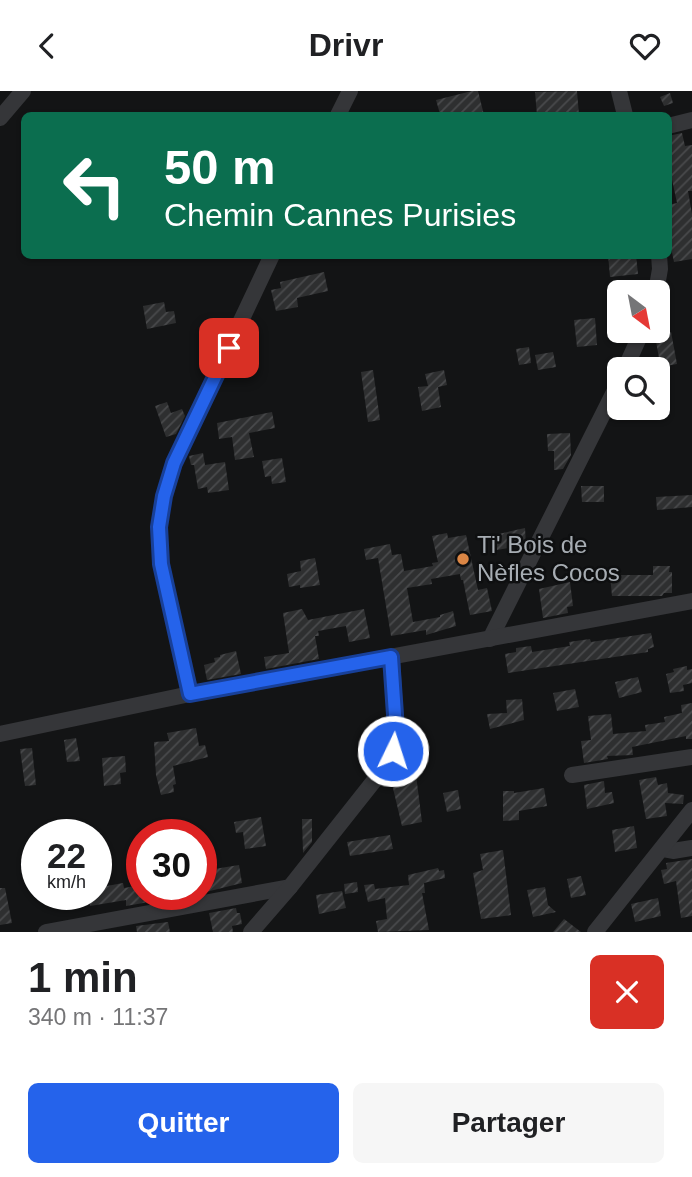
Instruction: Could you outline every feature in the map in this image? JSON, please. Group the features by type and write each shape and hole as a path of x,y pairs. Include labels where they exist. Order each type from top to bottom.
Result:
{"street":[{"path":"0,117 23,91"},
{"path":"340,112 350,91"},
{"path":"619,91 624,112"},
{"path":"672,125 692,120"},
{"path":"190,694 161,564 159,527 164,496 174,463 270,259"},
{"path":"658,280 659,259"},
{"path":"490,639 607,406"},
{"path":"0,734 190,694 692,601"},
{"path":"251,932 382,772 393,751 396,729 391,657"},
{"path":"572,775 692,757"},
{"path":"595,932 692,810"},
{"path":"662,849 673,851 692,848"},
{"path":"46,932 290,887"}],"building":[{"path":"478,91 483,112 439,112 436,100"},
{"path":"577,91 579,112 537,112 535,92"},
{"path":"670,93 673,103 664,106 660,97"},
{"path":"682,133 685,146 692,145 692,191 688,191 692,214 692,259 674,262 672,204 677,203 672,180 672,135"},
{"path":"608,259 636,259 638,274 610,277"},
{"path":"324,272 328,291 297,298 298,307 276,311 271,290 281,288 280,282"},
{"path":"164,302 166,312 174,311 176,323 147,329 143,306"},
{"path":"595,318 597,345 577,347 574,320"},
{"path":"670,332 677,364 670,365 670,357 659,357 656,343 670,343"},
{"path":"529,347 531,363 519,365 516,349"},
{"path":"553,352 556,367 538,370 535,355"},
{"path":"373,370 380,420 368,422 361,372"},
{"path":"444,370 447,385 438,387 441,407 422,411 418,387 428,386 425,374"},
{"path":"167,402 171,413 182,409 185,416 176,434 166,437 155,406"},
{"path":"272,412 275,428 249,433 254,457 235,460 232,437 219,439 217,423"},
{"path":"570,433 571,455 563,469 554,470 554,451 548,451 547,434"},
{"path":"203,453 205,465 225,462 229,490 208,493 207,487 198,489 194,465 191,465 189,456"},
{"path":"282,458 286,482 272,484 271,476 265,477 262,461"},
{"path":"581,486 604,486 604,502 582,502"},
{"path":"692,495 692,507 657,510 656,497"},
{"path":"525,528 526,545 497,550 494,535"},
{"path":"447,533 448,538 466,535 478,590 487,588 492,611 470,615 460,574 431,579 432,584 407,588 413,622 440,617 453,611 456,626 426,635 426,630 391,636 378,558 366,560 364,549 390,544 392,555 401,554 404,571 433,566 432,563 438,562 432,536"},
{"path":"315,558 320,585 289,587 287,574 301,571 300,561"},
{"path":"653,566 670,566 672,593 664,593 662,596 612,596 610,575 653,575"},
{"path":"570,582 573,606 567,607 568,613 543,618 539,589"},
{"path":"302,609 308,620 364,609 370,638 349,642 346,626 318,631 319,636 315,636 319,659 266,669 264,657 289,653 283,613"},
{"path":"651,633 654,647 648,649 648,652 508,673 505,654 516,652 516,648 531,646 532,652 570,646 569,642 590,639 591,642"},
{"path":"236,651 241,674 207,680 204,665 215,662 214,658 220,655"},
{"path":"687,666 687,670 692,669 692,683 683,685 684,691 670,693 666,674 674,672 673,669"},
{"path":"638,677 642,692 619,698 615,682"},
{"path":"575,689 579,707 557,711 553,693"},
{"path":"522,699 524,720 490,729 487,714 507,713 506,700"},
{"path":"692,703 692,739 686,739 686,736 632,747 633,755 607,756 608,759 584,763 581,741 591,740 588,716 611,714 613,734 646,731 645,725 665,722 664,717 682,713 681,705"},
{"path":"196,728 199,746 205,745 208,757 173,766 176,784 173,785 174,792 161,795 156,775 154,742 169,741 167,733"},
{"path":"76,738 80,761 67,762 64,740"},
{"path":"32,748 36,785 25,786 20,749"},
{"path":"125,756 126,772 120,773 121,784 104,786 102,758"},
{"path":"416,775 422,822 402,826 392,784 396,784 395,776"},
{"path":"656,777 658,785 667,783 668,793 684,795 683,804 665,803 667,816 646,819 639,780"},
{"path":"604,781 605,793 612,792 614,803 587,809 584,785"},
{"path":"544,788 547,806 519,811 519,820 503,821 503,791 514,793"},
{"path":"458,790 461,809 447,812 443,793"},
{"path":"261,817 266,846 245,849 243,832 236,833 234,822"},
{"path":"302,819 312,819 312,842 303,853"},
{"path":"634,826 637,848 615,852 612,830"},
{"path":"390,835 393,849 350,856 347,842"},
{"path":"503,850 511,915 481,919 473,873 483,870 480,854"},
{"path":"692,859 692,916 681,918 676,881 664,884 661,870 667,869 666,863"},
{"path":"239,865 242,883 217,889 217,869"},
{"path":"438,868 439,871 444,870 445,878 424,883 425,893 422,893 429,930 378,932 376,921 387,919 385,898 368,902 364,885 374,884 375,889 409,885 408,875"},
{"path":"581,876 586,895 571,898 567,879"},
{"path":"357,882 358,892 345,894 344,884"},
{"path":"123,883 126,888 126,900 112,902 112,885"},
{"path":"545,887 548,905 556,912 533,917 527,890"},
{"path":"0,888 5,888 12,923 0,925"},
{"path":"342,891 346,908 319,914 316,895"},
{"path":"658,898 661,916 635,922 631,904"},
{"path":"236,908 242,924 232,926 233,932 213,932 209,913"},
{"path":"564,919 581,932 553,932"},
{"path":"168,922 170,932 137,932 136,926"}],"place":[{"name":"Ti' Bois de Nèfles Cocos","path":"463,559"}],"route":[{"path":"229,348 174,463 164,496 159,527 161,564 190,694 391,657 396,729 393,751"}]}
